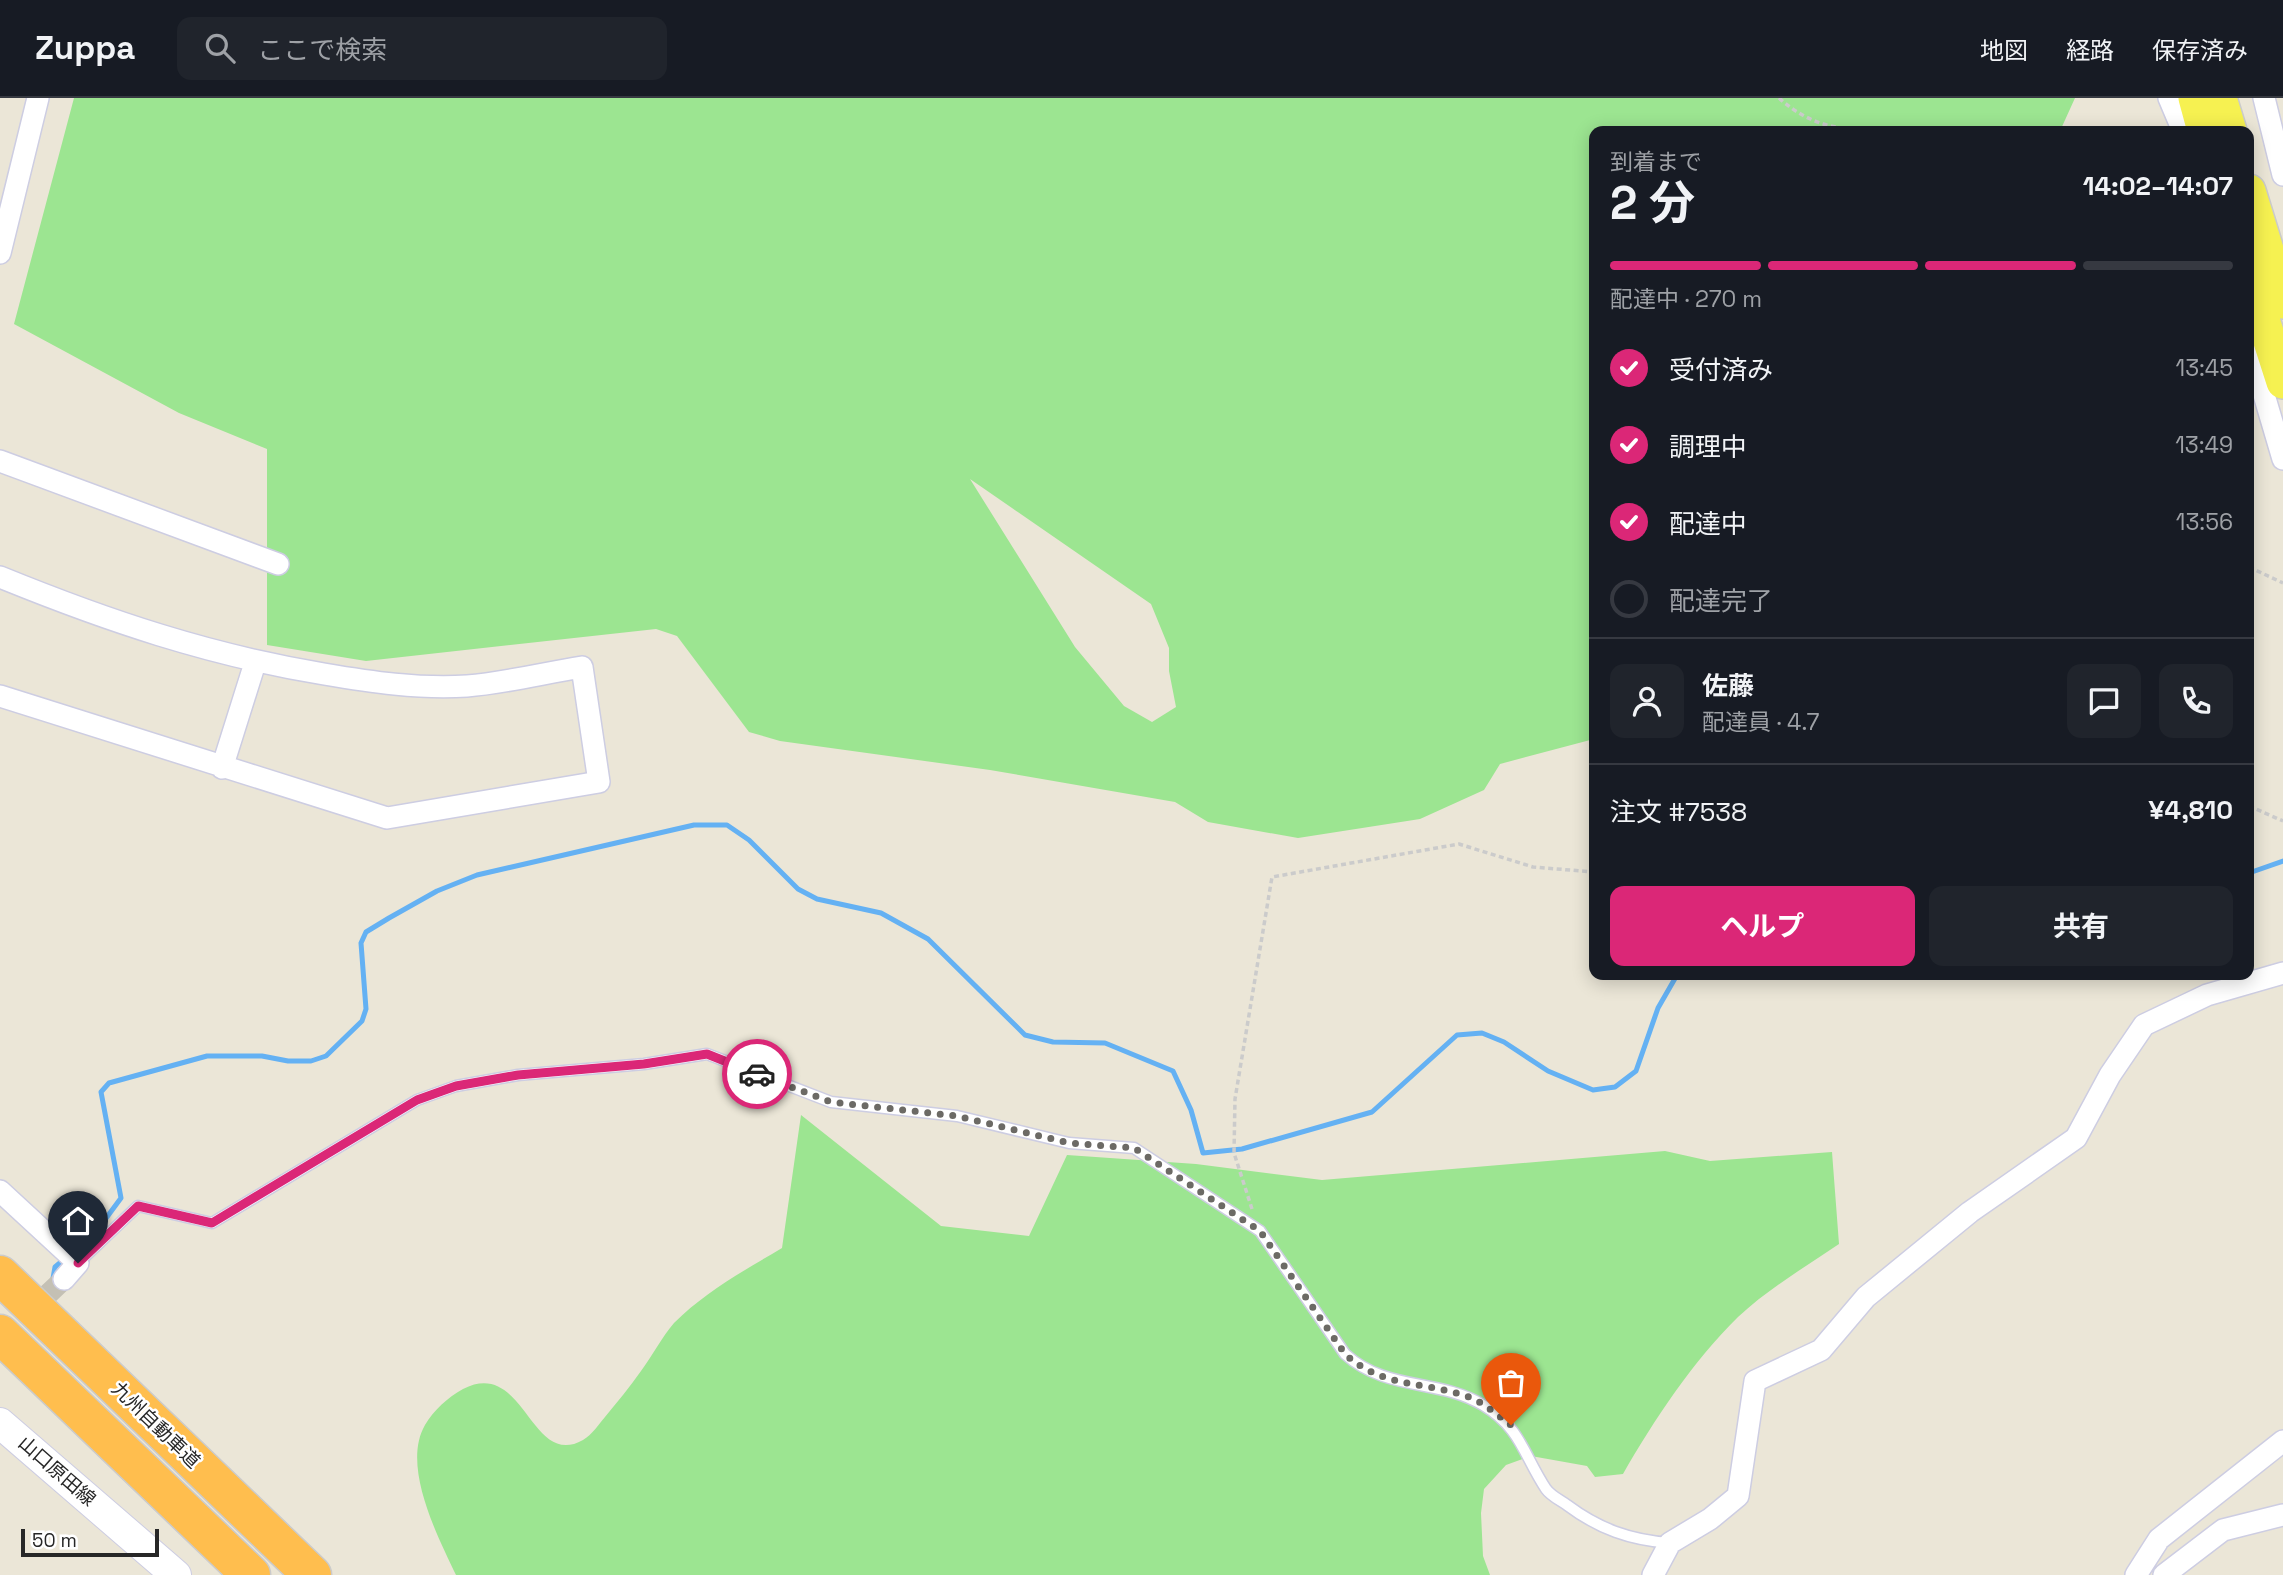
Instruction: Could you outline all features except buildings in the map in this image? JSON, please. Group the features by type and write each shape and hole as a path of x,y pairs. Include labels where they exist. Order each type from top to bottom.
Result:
{"highway":[{"name":"九州自動車道","path":"0,1275 312,1575"},
{"path":"0,1334 251,1575"}],"main road":[{"path":"2194,98 2202,126"},
{"path":"2220,98 2228,126"},
{"path":"2254,207 2283,302"},
{"path":"2254,292 2283,382"},
{"name":"山口原田線","path":"0,1423 176,1575"}],"street":[{"path":"0,253 38,98"},
{"path":"2169,98 2181,126"},
{"path":"2264,98 2283,175"},
{"path":"2254,361 2283,458"},
{"path":"0,461 278,564"},
{"path":"0,577 132,628 255,663 418,686 468,686 582,667 599,782 387,818 0,696"},
{"path":"222,768 255,663"},
{"path":"1653,1575 1670,1543 1710,1519 1738,1496 1755,1381 1821,1350 1866,1297 1970,1212 2076,1138 2110,1075 2144,1024 2207,995 2283,973"},
{"path":"0,1191 71,1271"},
{"path":"2136,1575 2159,1539 2283,1441"},
{"path":"2164,1575 2223,1530 2280,1521"}],"lane":[{"path":"71,1271 138,1206 212,1223 417,1100 456,1086 518,1075 644,1064 707,1054 831,1102 957,1116 1069,1143 1134,1148 1260,1231 1345,1354 1362,1369 1392,1381 1467,1396 1511,1425 1548,1492 1596,1526 1639,1541 1670,1543"}],"path":[{"path":"1779,98 1814,123 1825,126"},
{"path":"2254,569 2283,583"},
{"path":"2254,808 2283,821"},
{"path":"1260,1231 1234,1153 1235,1099 1272,877 1460,844 1533,867 1589,872"}],"green space":[{"path":"74,98 2075,98 2062,126 1589,126 1589,740 1500,764 1484,790 1420,819 1298,838 1208,822 1175,802 990,770 780,741 749,732 677,636 656,629 366,661 267,645 267,449 179,413 14,324","holes":["970,479 1151,604 1169,648 1169,671 1176,707 1152,722 1124,706 1075,647"]},
{"path":"801,1115 941,1226 1029,1236 1067,1155 1196,1164 1322,1180 1665,1151 1710,1161 1832,1152 1839,1244 1762,1297 1721,1334 1675,1392 1623,1474 1595,1477 1587,1466 1531,1456 1506,1465 1484,1489 1481,1513 1483,1556 1490,1575 456,1575 432,1522 420,1480 417,1460 425,1425 441,1405 457,1393 484,1383 500,1388 514,1399 538,1429 551,1440 565,1445 586,1438 632,1383 674,1323 712,1291 782,1248"}],"waterway":[{"path":"75,1251 90,1240 121,1198 101,1092 109,1083 207,1056 262,1056 288,1061 311,1061 326,1056 362,1021 366,1009 361,943 366,932 437,891 477,875 694,825 727,825 749,840 798,889 817,899 881,913 928,939 1025,1035 1053,1042 1105,1043 1173,1071 1191,1110 1203,1153 1242,1149 1372,1112 1457,1035 1482,1033 1504,1042 1548,1071 1593,1090 1615,1087 1636,1071 1658,1008 1674,980"},
{"path":"2254,871 2283,861"},
{"path":"37,1293 52,1284 55,1267 67,1257"}],"tunnel":[{"path":"0,1340 64,1279"}],"way so far":[{"path":"757,1074 831,1102 957,1116 1069,1143 1134,1148 1173,1171 1260,1231 1345,1354 1362,1369 1392,1381 1467,1396 1511,1425"}],"route":[{"path":"78,1263 138,1206 212,1223 233,1213 417,1100 456,1086 518,1075 644,1064 707,1054 757,1074"}]}
